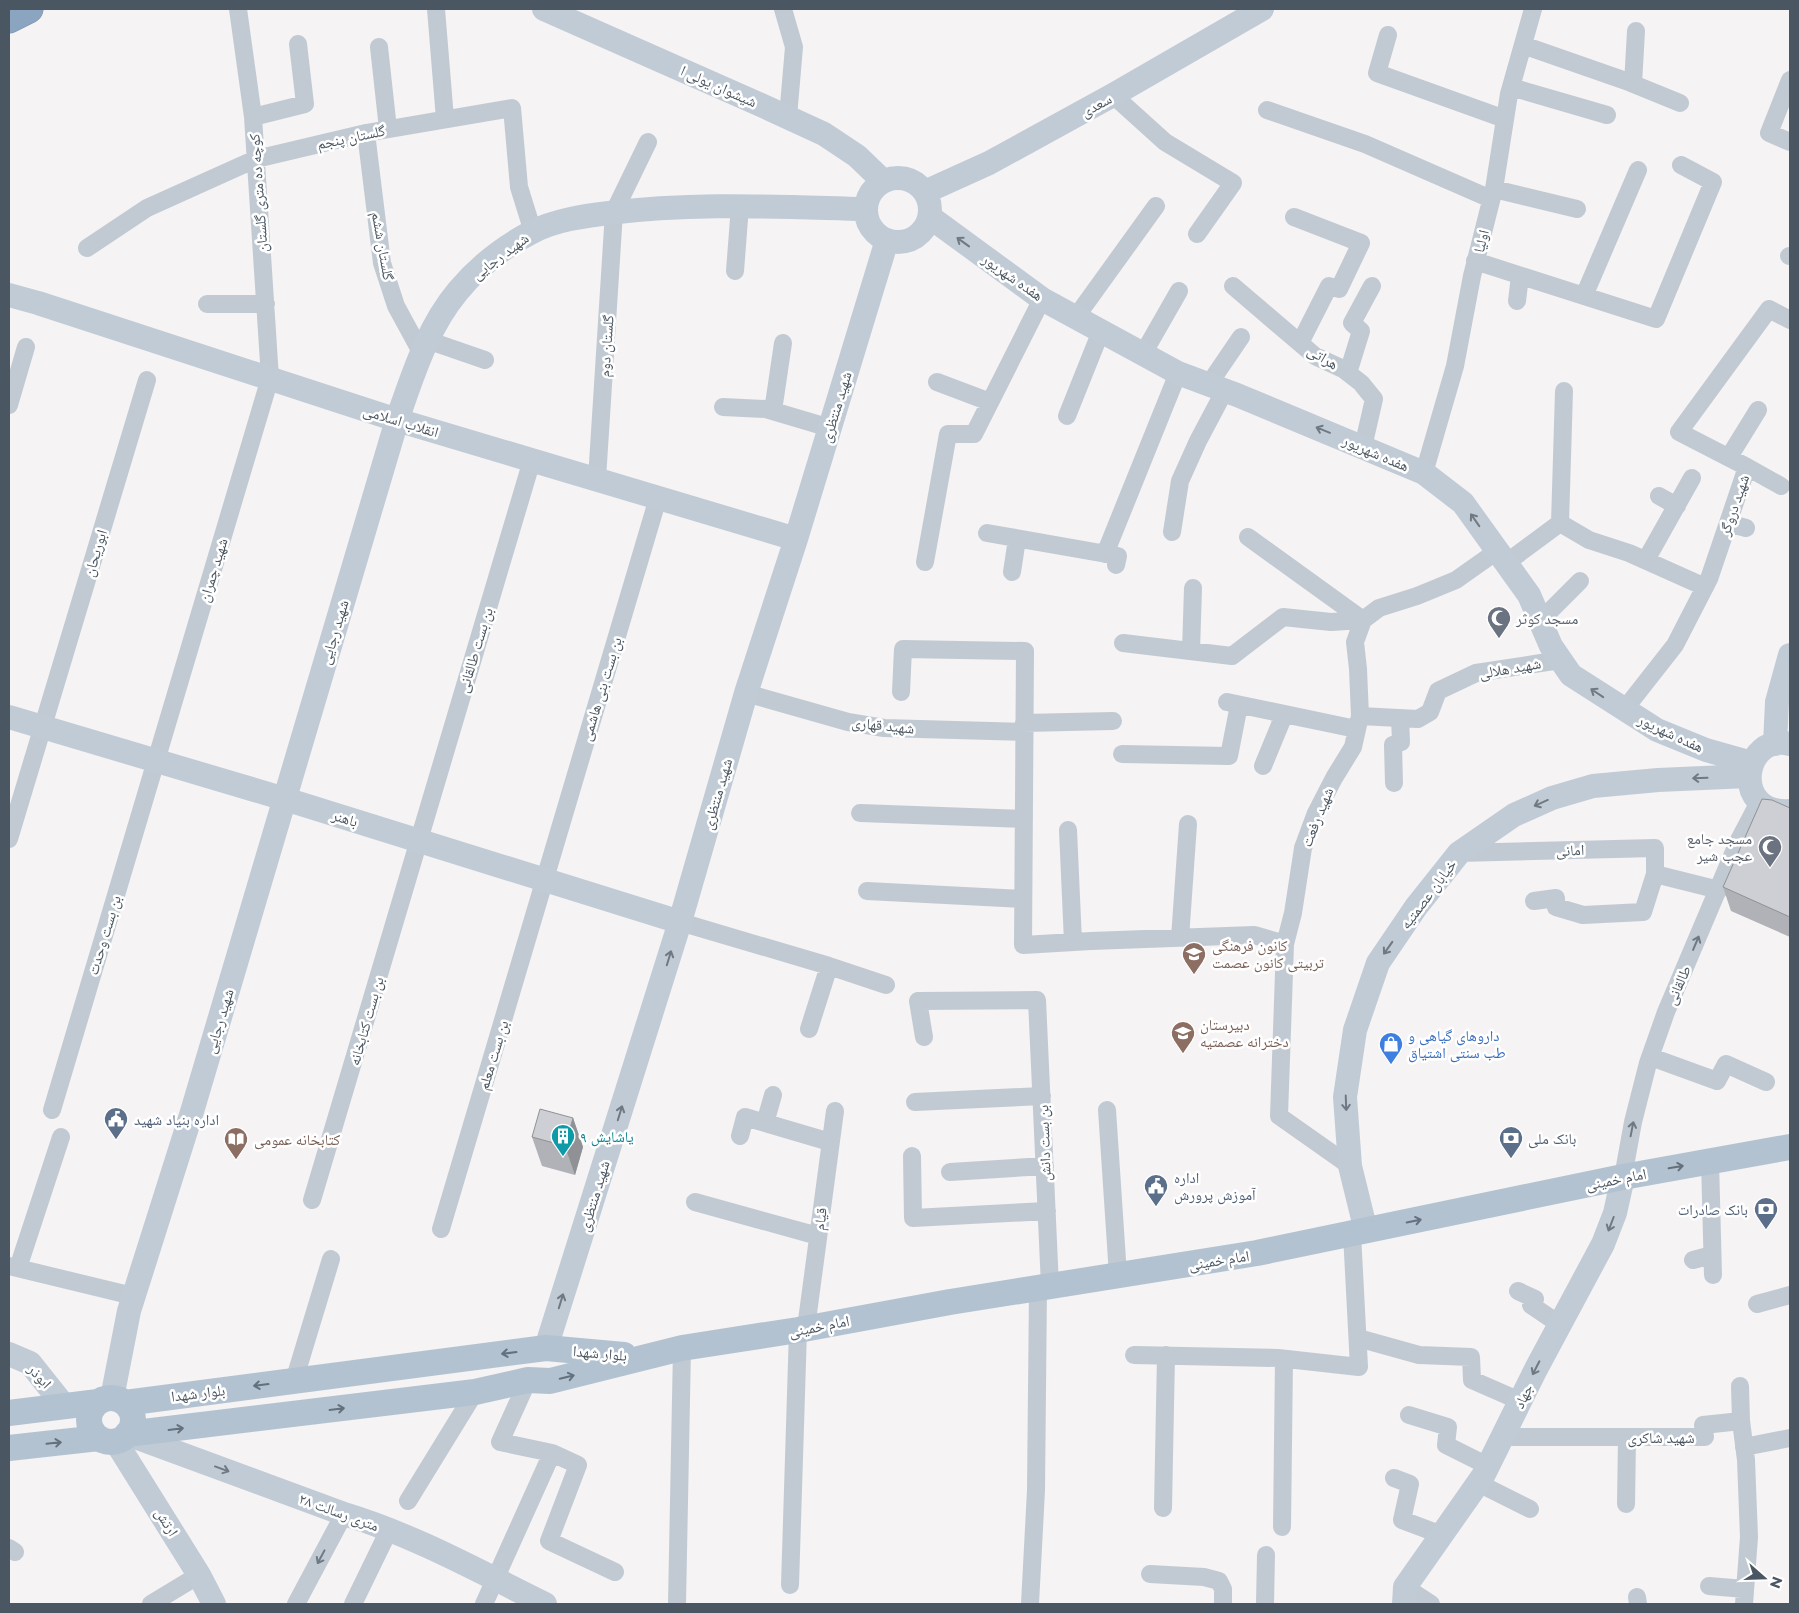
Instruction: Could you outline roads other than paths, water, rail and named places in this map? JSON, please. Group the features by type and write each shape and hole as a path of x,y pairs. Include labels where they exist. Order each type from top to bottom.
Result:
{"highway":[{"path":"9,19 29,9"}],"main road":[{"name":"امام خمینی","path":"644,1357 682,1348 802,1329 950,1302 1257,1254 1623,1177 1790,1147"},
{"name":"بلوار شهدا","path":"9,1413 546,1348 644,1357"},
{"name":"بلوار شهدا","path":"9,1448 114,1438 475,1392 528,1380 550,1381 644,1357"},
{"path":"111,1401 130,1408 133,1422 114,1438 90,1429 89,1422 90,1414 111,1401"}],"street":[{"name":"کوچه ده متری گلستان","path":"238,9 253,117 270,378"},
{"path":"436,9 445,119"},
{"name":"شیشوان یولی ا","path":"544,9 824,134 858,156 883,181"},
{"path":"783,9 794,47 788,118"},
{"name":"سعدی","path":"925,192 990,163 1262,9"},
{"name":"اولیا","path":"1424,473 1455,366 1476,261 1493,194 1511,88 1533,9"},
{"path":"1633,84 1636,31"},
{"path":"1388,36 1377,73 1505,119"},
{"path":"253,117 305,104 298,44"},
{"path":"1523,45 1633,84 1680,103"},
{"path":"379,47 388,129"},
{"path":"1790,80 1769,133 1790,142"},
{"path":"1511,88 1607,115"},
{"path":"1113,95 1166,142 1233,183 1196,234"},
{"name":"گلستان پنجم","path":"87,248 148,208 256,159 366,133 512,108 520,188 533,232"},
{"path":"1267,110 1365,144 1493,194 1577,208"},
{"name":"گلستان ششم","path":"366,133 382,263 396,306 424,346"},
{"path":"614,212 648,142"},
{"path":"1476,261 1656,319 1713,182 1681,165"},
{"path":"1584,296 1638,170"},
{"path":"903,178 915,182 925,192 930,204 930,218 923,230 913,238 901,242 887,240 876,233 869,222 866,208 870,196 878,185 889,179 903,178"},
{"name":"شهید رجایی","path":"111,1401 133,1296 191,1115 397,420 424,346 438,321 458,291 486,264 533,232 557,223 614,212 701,206 866,208"},
{"path":"735,271 740,206"},
{"path":"1076,317 1156,206"},
{"name":"گلستان دوم","path":"597,479 614,212"},
{"path":"1294,217 1361,243 1364,255 1339,289 1328,286 1300,343"},
{"name":"هفده شهریور","path":"930,218 1042,298 1143,354 1178,372 1424,473 1463,503 1529,596 1551,646 1571,675 1657,730 1751,770"},
{"name":"شهید منتظری","path":"546,1348 680,922 746,692 796,539 887,240"},
{"path":"1517,301 1520,276"},
{"name":"هراتی","path":"1233,286 1315,356 1348,373 1361,383 1374,399 1363,447"},
{"path":"1348,373 1361,331 1352,323 1372,286"},
{"path":"1143,354 1178,291"},
{"name":"انقلاب اسلامی","path":"9,295 397,420 796,539"},
{"path":"925,562 948,434 974,434 1042,298"},
{"path":"207,304 266,304"},
{"name":"شهید دروگر","path":"1624,710 1675,645 1707,594 1747,466 1679,432 1768,309 1790,320"},
{"path":"1067,416 1100,331"},
{"path":"1172,532 1180,482 1198,441 1217,387 1241,336"},
{"path":"773,411 783,343"},
{"path":"424,346 485,360"},
{"path":"9,405 26,347"},
{"path":"987,534 1110,560 1178,372"},
{"name":"شهید چمران","path":"156,760 270,378"},
{"name":"ابوریحان","path":"9,839 147,380"},
{"path":"937,382 990,402"},
{"path":"1560,523 1564,391"},
{"path":"723,407 766,409 830,428"},
{"path":"1729,457 1758,410"},
{"name":"بن بست طالقانی","path":"419,841 532,460"},
{"path":"1747,466 1781,486"},
{"path":"1646,560 1692,478"},
{"path":"1659,496 1677,506"},
{"name":"بن بست بنی هاشمی","path":"544,880 658,498"},
{"path":"1123,643 1232,656 1283,616 1331,622 1363,620 1379,608 1417,596 1456,580 1560,523"},
{"path":"1560,523 1589,540 1629,552 1646,560 1707,594"},
{"path":"1728,523 1746,528"},
{"path":"1248,537 1363,620"},
{"path":"1012,572 1017,539"},
{"path":"1540,621 1580,581"},
{"path":"1192,651 1193,588"},
{"name":"شهید رفعت","path":"1350,1166 1279,1116 1285,944 1293,913 1303,848 1316,813 1352,747 1358,722 1358,669 1355,642 1363,620"},
{"path":"901,692 903,649 1025,651 1023,945 1254,936 1285,944"},
{"path":"1790,655 1777,702 1783,744 1766,748 1758,754 1751,770 1750,786 1759,802 1769,809 1780,812 1790,811"},
{"name":"شهید هلالی","path":"1122,754 1230,756 1233,704 1284,715 1358,722 1400,718 1418,719 1430,712 1438,691 1476,673 1560,660"},
{"name":"شهید قهاری","path":"746,692 848,722 884,728 1024,727 1113,721"},
{"path":"1262,766 1284,715"},
{"name":"باهنر","path":"9,717 285,799 680,922"},
{"path":"1394,783 1393,745 1401,742 1400,718"},
{"name":"بن بست وحدت","path":"52,1110 156,760"},
{"name":"خیابان عصمتیه","path":"1359,1232 1350,1166 1345,1097 1355,1030 1378,963 1416,907 1459,853 1514,815 1552,798 1593,786 1751,770"},
{"name":"طالقانی","path":"1623,1177 1633,1122 1666,1012 1738,842 1759,802"},
{"path":"860,814 1024,819"},
{"path":"1180,938 1188,824"},
{"path":"1068,830 1073,942"},
{"name":"بن بست کتابخانه","path":"312,1200 419,841"},
{"name":"امانی","path":"1459,853 1655,848 1655,874 1643,912 1582,915 1556,907 1556,898 1534,901"},
{"path":"1655,874 1719,890"},
{"name":"بن بست معلم","path":"441,1229 544,880"},
{"path":"867,891 1023,899"},
{"path":"680,922 886,985"},
{"path":"809,1029 829,966"},
{"name":"بن بست دانش","path":"924,1037 918,1001 1037,1000 1047,1211 1030,1604"},
{"path":"1651,1057 1717,1081 1726,1064 1766,1082"},
{"path":"765,1122 773,1095"},
{"path":"915,1102 1042,1096"},
{"path":"1107,1110 1118,1275"},
{"name":"قیام","path":"790,1585 802,1329 818,1236 834,1111"},
{"path":"740,1136 745,1117 830,1142"},
{"path":"61,1137 13,1267 133,1296"},
{"path":"912,1156 913,1218 1047,1211"},
{"path":"1710,1161 1713,1275"},
{"path":"950,1172 1045,1166"},
{"name":"جهاد","path":"1405,1596 1442,1535 1483,1475 1503,1437 1559,1324 1603,1244 1615,1213 1623,1177"},
{"path":"695,1202 818,1236"},
{"path":"1134,1355 1284,1359 1358,1367 1359,1232"},
{"path":"1694,1260 1712,1255"},
{"path":"294,1380 331,1259"},
{"path":"1518,1291 1535,1299 1531,1305 1559,1324"},
{"path":"1757,1304 1790,1295"},
{"path":"1358,1338 1419,1355 1471,1357 1472,1380 1520,1401"},
{"path":"677,1604 682,1348"},
{"name":"ابوذر","path":"9,1354 30,1363 65,1407"},
{"path":"1163,1508 1166,1355"},
{"path":"1282,1527 1284,1359"},
{"path":"528,1380 500,1442 552,1453 578,1465 550,1541 615,1572"},
{"path":"1709,1586 1745,1597 1749,1537 1740,1386"},
{"path":"408,1501 475,1392"},
{"path":"1409,1415 1448,1427 1446,1445 1483,1475 1530,1508"},
{"name":"شهید شاکری","path":"1503,1437 1705,1437 1703,1425 1741,1421"},
{"path":"1626,1504 1627,1437"},
{"name":"۲۸ متری رسالت","path":"114,1438 381,1527 546,1604"},
{"name":"ارتش","path":"114,1438 199,1575 214,1604"},
{"path":"1744,1446 1790,1438"},
{"path":"484,1604 552,1453"},
{"path":"1394,1478 1410,1484 1402,1520 1442,1535"},
{"path":"296,1604 344,1514"},
{"path":"353,1604 381,1527"},
{"path":"1265,1604 1266,1555"},
{"path":"1150,1574 1204,1577 1219,1581 1223,1589 1223,1604"},
{"path":"151,1604 199,1575"},
{"path":"1405,1596 1431,1604"}],"place":[{"name":"مسجد کوثر","path":"1499,639"},
{"name":"مسجد جامع عجب شیر","path":"1770,868"},
{"name":"کانون فرهنگی تربیتی کانون عصمت","path":"1194,975"},
{"name":"دبیرستان دخترانه عصمتیه","path":"1183,1054"},
{"name":"داروهای گیاهی و طب سنتی اشتیاق","path":"1391,1065"},
{"name":"اداره بنیاد شهید","path":"116,1140"},
{"name":"یاشایش ۹","path":"563,1157"},
{"name":"بانک ملی","path":"1511,1159"},
{"name":"کتابخانه عمومی","path":"236,1160"},
{"name":"اداره آموزش پرورش","path":"1156,1207"},
{"name":"بانک صادرات","path":"1766,1230"}]}
